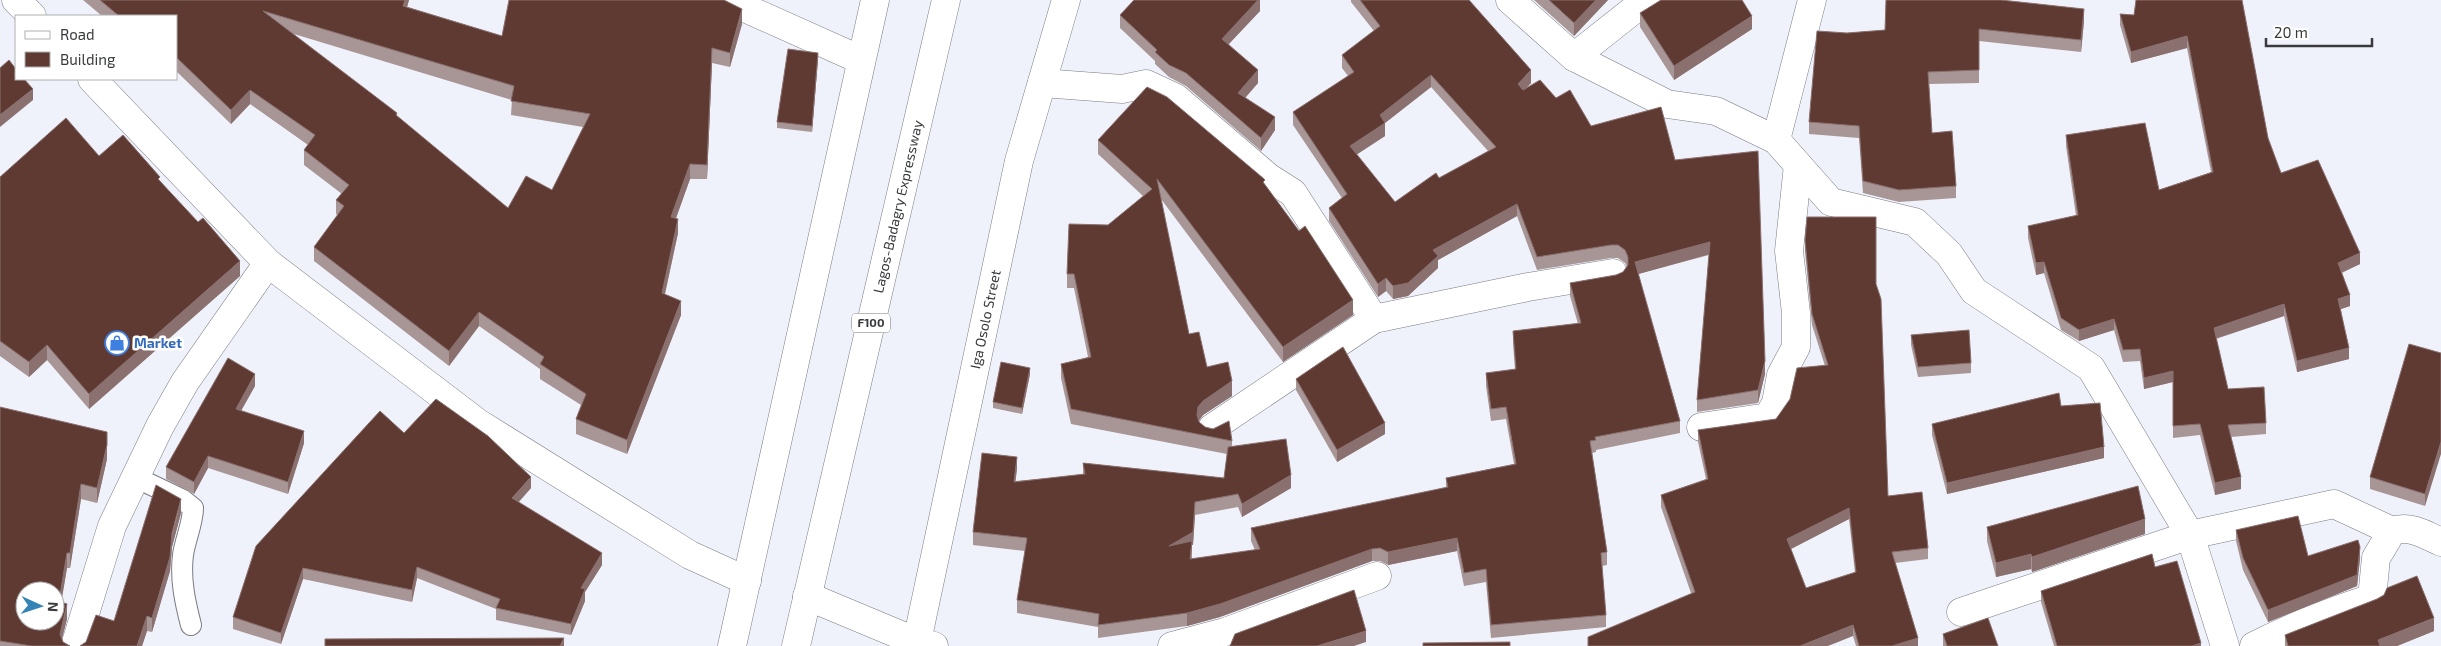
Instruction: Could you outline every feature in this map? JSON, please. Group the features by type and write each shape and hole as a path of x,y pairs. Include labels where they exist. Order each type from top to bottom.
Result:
{"main road":[{"path":"16,0 31,15"},
{"path":"727,0 861,60"},
{"path":"732,646 875,0"},
{"name":"Lagos-Badagry Expressway","path":"796,646 946,0"},
{"name":"Iga Osolo Street","path":"922,645 1019,161 1066,0"},
{"path":"1510,0 1574,57 1667,104 1716,112 1776,140 1831,202 1914,222 1949,254 1974,291 2092,368 2190,535 2225,646"},
{"path":"1574,57 1646,0"},
{"path":"1776,140 1812,0"},
{"path":"93,80 268,263 478,423 690,554 747,581"},
{"path":"1042,83 1122,89 1146,84 1176,98 1268,177 1293,193 1374,320"},
{"path":"1701,426 1768,417 1776,403 1781,375 1796,348 1796,313 1789,251 1798,165"},
{"path":"75,646 112,526 137,478 160,426 185,382 268,263"},
{"path":"1212,428 1374,320 1528,287 1613,273"},
{"path":"1961,612 2190,535 2334,504 2392,531 2403,528 2416,530 2441,542"},
{"path":"2254,646 2286,629 2328,612 2372,598 2376,558 2392,531"},
{"path":"1172,646 1225,632 1377,576"},
{"path":"807,596 922,645"}],"lane":[{"path":"137,478 182,500 193,508 182,572 191,625"}],"building":[{"path":"100,0 405,0 403,6 502,36 509,0 724,0 742,9 730,53 712,48 707,165 690,164 671,217 678,219 662,293 681,301 627,440 576,419 586,394 540,364 544,357 479,312 449,351 314,247 344,206 336,200 349,185 304,150 315,135 250,90 231,110 178,59 178,15 118,15","holes":["263,11 514,86 511,101 590,114 552,190 526,176 508,208 396,115 397,113"]},
{"path":"1134,0 1258,0 1222,39 1258,70 1238,93 1275,117 1261,138 1186,73 1169,65 1155,52 1157,50 1120,15"},
{"path":"1360,0 1469,0 1531,70 1518,84 1523,90 1540,80 1556,98 1570,90 1591,126 1661,107 1675,160 1758,151 1765,361 1758,390 1697,400 1710,242 1635,262 1680,421 1595,437 1596,440 1590,441 1607,552 1601,553 1606,615 1491,625 1486,569 1464,573 1457,538 1388,552 1380,548 1372,549 1220,604 1187,613 1098,625 1099,614 1017,600 1027,538 973,532 982,453 1017,457 1014,482 1085,474 1083,463 1224,478 1228,447 1286,439 1291,475 1242,504 1238,494 1195,502 1193,532 1169,546 1192,541 1190,559 1260,549 1251,528 1448,487 1446,478 1516,464 1506,407 1491,409 1486,373 1516,369 1513,331 1581,323 1570,283 1616,275 1623,272 1628,265 1628,257 1625,250 1618,245 1611,245 1537,257 1517,204 1433,250 1438,256 1408,283 1393,286 1386,278 1378,284 1329,208 1347,194 1293,112 1354,72 1342,55 1380,26","holes":["1431,75 1496,147 1439,178 1436,173 1395,202 1350,146 1385,123 1380,115"]},
{"path":"1549,0 1596,0 1574,23"},
{"path":"1661,0 1742,0 1752,16 1674,66 1640,13"},
{"path":"1886,0 2001,0 2084,9 2081,40 1979,29 1979,70 1928,72 1932,133 1952,131 1956,186 1899,190 1863,181 1859,126 1809,122 1817,31 1847,33 1885,30"},
{"path":"2136,0 2242,0 2268,138 2281,173 2318,160 2360,253 2338,263 2350,295 2338,299 2349,348 2297,361 2284,304 2214,328 2228,389 2264,387 2266,423 2228,425 2241,477 2215,483 2200,424 2173,426 2173,371 2144,378 2140,349 2123,350 2114,319 2079,330 2061,318 2044,262 2036,263 2028,226 2078,215 2066,135 2145,123 2159,190 2213,172 2187,36 2131,52 2120,14 2134,15"},
{"path":"788,49 818,53 812,126 777,122"},
{"path":"9,60 15,68 15,80 25,80 33,89 0,115 0,68"},
{"path":"1147,87 1167,97 1265,180 1263,182 1299,231 1305,226 1353,300 1283,347 1157,179 1189,334 1199,332 1207,367 1228,362 1232,381 1203,401 1198,407 1197,415 1199,422 1205,427 1213,429 1229,421 1232,441 1071,409 1061,364 1091,357 1074,274 1067,274 1069,224 1108,225 1152,189 1098,140"},
{"path":"66,118 99,156 123,135 160,177 158,179 198,222 203,218 240,261 89,394 47,345 29,362 0,341 0,177"},
{"path":"1807,217 1876,217 1876,284 1881,299 1888,496 1922,492 1928,548 1892,552 1918,638 1892,646 1859,646 1853,625 1800,646 1588,646 1588,637 1695,592 1661,495 1708,479 1698,430 1776,419 1790,399 1797,368 1828,365 1812,314 1805,240","holes":["1849,508 1856,572 1806,588 1787,539"]},
{"path":"1969,330 1971,363 1918,367 1911,335"},
{"path":"2409,344 2441,353 2441,442 2425,494 2370,477"},
{"path":"1343,347 1385,423 1337,450 1296,379"},
{"path":"228,358 255,374 236,409 304,431 288,482 208,456 194,482 166,467"},
{"path":"1001,362 1030,368 1022,408 993,402"},
{"path":"2059,393 2061,406 2100,403 2104,447 1947,483 1932,424"},
{"path":"436,399 488,436 531,477 512,498 602,553 581,588 585,589 571,624 496,608 500,599 417,567 412,590 303,568 281,633 233,617 256,546 380,411 404,433"},
{"path":"0,407 107,432 107,445 97,488 81,484 70,553 67,553 62,581 15,581 15,631 61,631 63,642 70,646 32,646 0,641"},
{"path":"156,485 181,499 172,533 170,557 152,618 147,616 137,646 80,646 86,642 96,615 114,621"},
{"path":"2138,486 2145,519 2032,557 2031,554 1996,563 1987,527"},
{"path":"2298,516 2308,556 2358,540 2360,547 2357,575 2268,610 2243,558 2236,530"},
{"path":"2152,554 2155,567 2177,561 2201,643 2192,646 2057,646 2041,591"},
{"path":"2417,576 2434,618 2378,640 2380,646 2288,646 2285,635 2377,599 2384,595 2387,588"},
{"path":"1354,590 1366,631 1317,646 1230,646 1235,634"},
{"path":"1988,618 1998,646 1947,646 1943,634"},
{"path":"564,638 560,646 325,646 325,639"},
{"path":"1510,642 1510,646 1423,646 1423,643"}],"place":[{"name":"Market","path":"117,343"}]}
